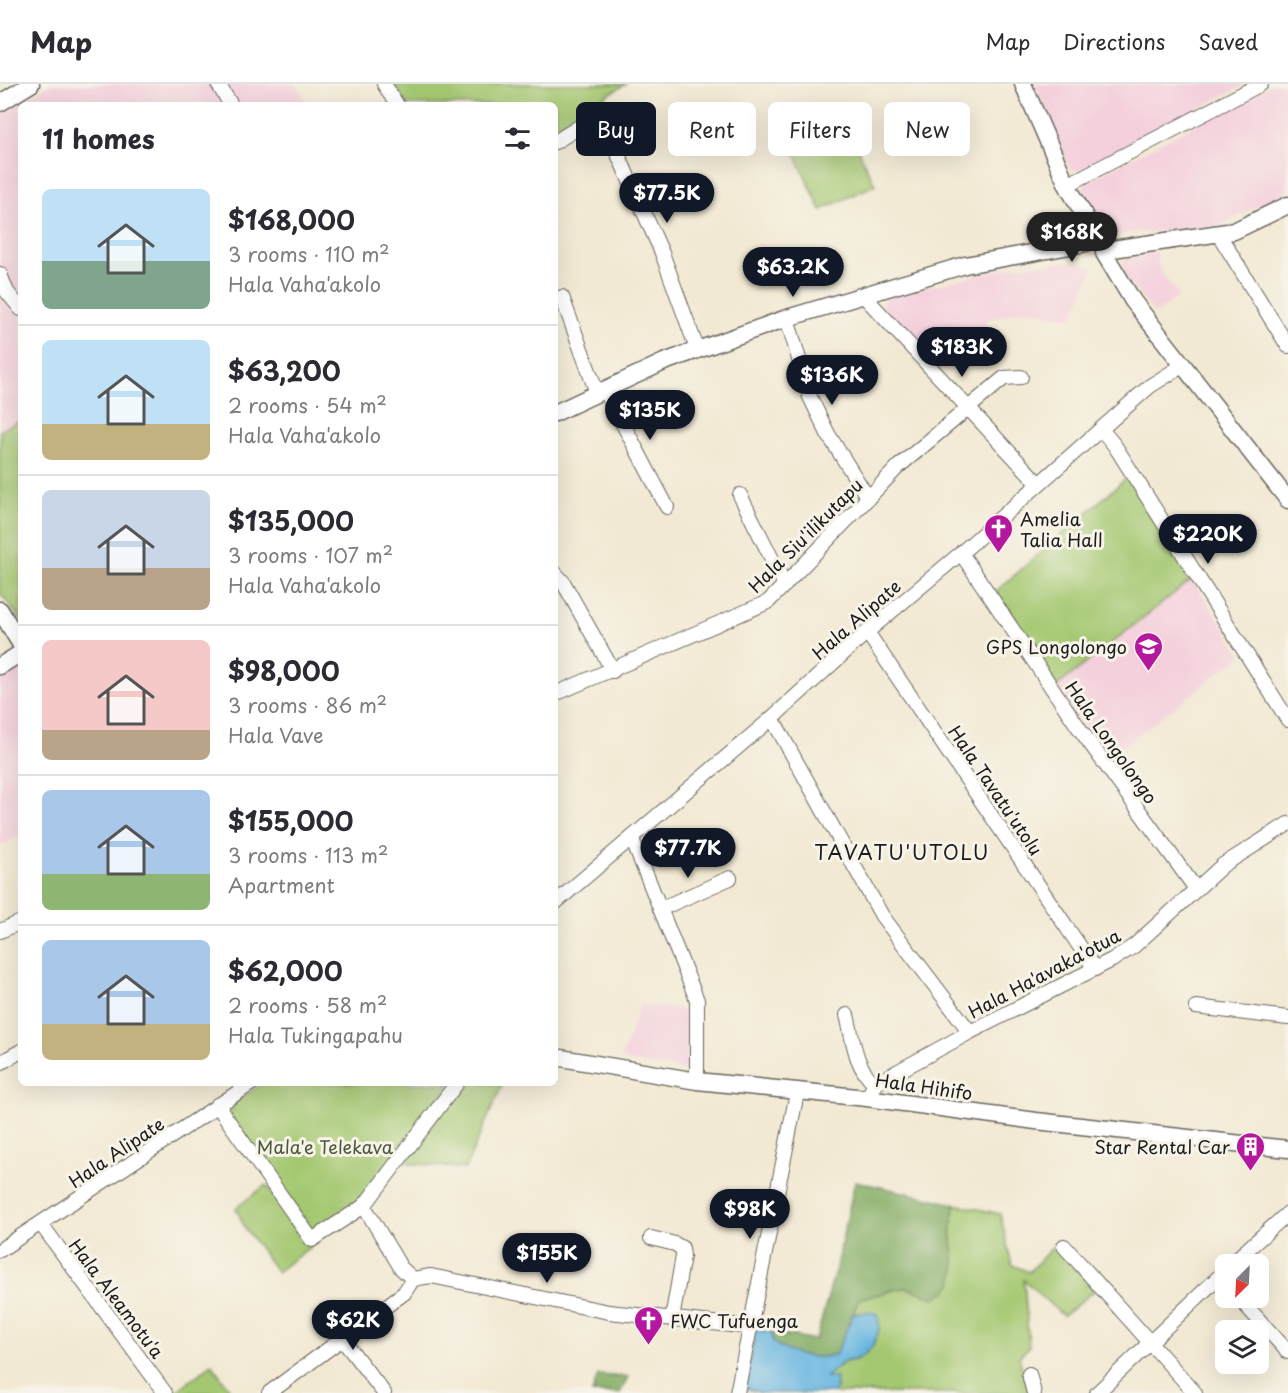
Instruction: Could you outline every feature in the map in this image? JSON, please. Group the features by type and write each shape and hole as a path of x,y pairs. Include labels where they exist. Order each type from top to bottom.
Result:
{"main road":[{"path":"0,103 31,84"},
{"path":"1023,84 1096,246 1182,366 1288,500"},
{"path":"558,412 697,349 787,318 965,265 1056,249 1219,235 1234,231 1288,204"},
{"path":"1056,249 1074,237 1081,214"},
{"path":"1116,275 1135,244"},
{"path":"10,621 18,638"},
{"path":"2,665 18,655"},
{"path":"2,665 18,662"},
{"name":"Hala Hihifo","path":"558,1058 697,1081 797,1093 871,1091 1036,1120 1288,1149"}],"street":[{"path":"218,84 229,102"},
{"path":"384,84 395,102"},
{"path":"1067,185 1261,84"},
{"path":"558,140 600,114 662,253 697,349"},
{"path":"1219,235 1288,346"},
{"path":"0,274 7,292 18,305"},
{"path":"862,295 1038,483"},
{"path":"562,297 601,392 667,507"},
{"path":"787,318 810,397 828,434 868,498"},
{"name":"Hala Alipate","path":"558,901 772,718 867,632 962,553 1038,483 1150,386 1182,366"},
{"name":"Hala Siu'ilikutapu","path":"558,693 759,608 785,585 899,466 1004,378 1021,377"},
{"path":"1101,429 1115,446 1288,720"},
{"path":"740,495 785,585"},
{"name":"Hala Longolongo","path":"962,553 1079,728 1196,888"},
{"path":"558,576 613,671"},
{"name":"Hala Tavatu'utolu","path":"867,632 1095,969"},
{"path":"772,718 882,916 970,1032"},
{"name":"Hala Ha'avaka'otua","path":"871,1091 970,1032 1095,969 1134,946 1223,866 1288,824"},
{"path":"632,839 697,1000 697,1081"},
{"path":"660,909 730,878"},
{"path":"0,931 18,923"},
{"path":"1196,1007 1288,1018"},
{"path":"847,1015 858,1059 871,1091"},
{"path":"0,1063 18,1053"},
{"name":"Hala Alipate","path":"0,1250 247,1086"},
{"path":"217,1105 312,1240 364,1206 455,1086"},
{"path":"737,1393 797,1093"},
{"path":"364,1206 401,1268 413,1279"},
{"path":"1243,1254 1287,1217"},
{"name":"Hala Aleamotu'a","path":"41,1224 165,1393"},
{"path":"651,1239 675,1244 682,1248 683,1256 672,1319"},
{"path":"1064,1246 1195,1393"},
{"path":"268,1393 404,1293 413,1279 431,1276 609,1312 750,1327"},
{"path":"1097,1393 1215,1283"},
{"path":"1248,1308 1288,1352"},
{"path":"342,1339 384,1393"},
{"path":"1029,1374 1034,1393"}],"shaded area":[{"path":"50,84 210,84 220,102 21,102"},
{"path":"224,84 296,84 306,102 235,102"},
{"path":"1035,84 1246,84 1080,170 1070,169"},
{"path":"1273,84 1288,84 1288,190 1220,226 1113,235 1097,227 1082,193 1086,182"},
{"path":"18,104 18,616 0,593 0,115"},
{"path":"1156,251 1160,271 1179,296 1155,314 1119,271 1128,252"},
{"path":"1079,261 1093,269 1072,318 1021,310 986,320 985,337 966,342 968,351 935,365 881,307 885,297 1016,266"},
{"name":"GPS Longolongo","path":"1192,579 1242,655 1107,759 1056,687"},
{"path":"18,668 18,837 0,846 0,677"},
{"path":"640,1004 699,1012 692,1062 683,1070 621,1060"}],"green space":[{"path":"394,84 626,84 596,102 576,102 576,114 558,125 558,102 405,102"},
{"path":"796,156 861,156 875,185 821,210"},
{"path":"18,422 18,616 0,593 0,431"},
{"path":"1128,477 1192,579 1056,687 994,593"},
{"name":"Mala'e Telekava","path":"259,1086 449,1086 368,1191 330,1224 313,1231 231,1117 228,1107"},
{"name":"Mala'e Telekava","path":"460,1086 502,1086 465,1169 409,1163 408,1160"},
{"path":"855,1181 955,1204 951,1229 955,1270 952,1284 945,1292 934,1298 906,1287 859,1299 836,1354 821,1357 803,1356 779,1347 773,1342 772,1332 816,1340 837,1264"},
{"name":"Mala'e Telekava","path":"266,1185 311,1246 277,1272 245,1228 236,1208"},
{"path":"955,1204 1000,1214 1012,1265 1029,1272 1058,1241 1094,1291 1063,1316 1024,1280 1029,1347 1019,1357 1029,1393 835,1393 837,1386 825,1377 844,1362 858,1359 869,1312 853,1314 859,1299 907,1287 914,1290 955,1270 951,1229"},
{"path":"212,1364 232,1393 174,1393"},
{"path":"598,1375 628,1377 620,1393 592,1393"}],"water":[{"path":"869,1312 877,1314 879,1320 876,1339 864,1355 842,1363 826,1377 836,1378 835,1393 761,1393 744,1388 756,1329 772,1332 773,1342 779,1347 803,1356 829,1356 836,1354 853,1314"}],"place":[{"name":"Amelia Talia Hall","path":"999,554"},
{"name":"GPS Longolongo","path":"1148,672"},
{"name":"Star Rental Car","path":"1251,1172"},
{"name":"FWC Tufuenga","path":"649,1346"}],"district":[{"name":"TAVATU'UTOLU","path":"902,852"}]}
